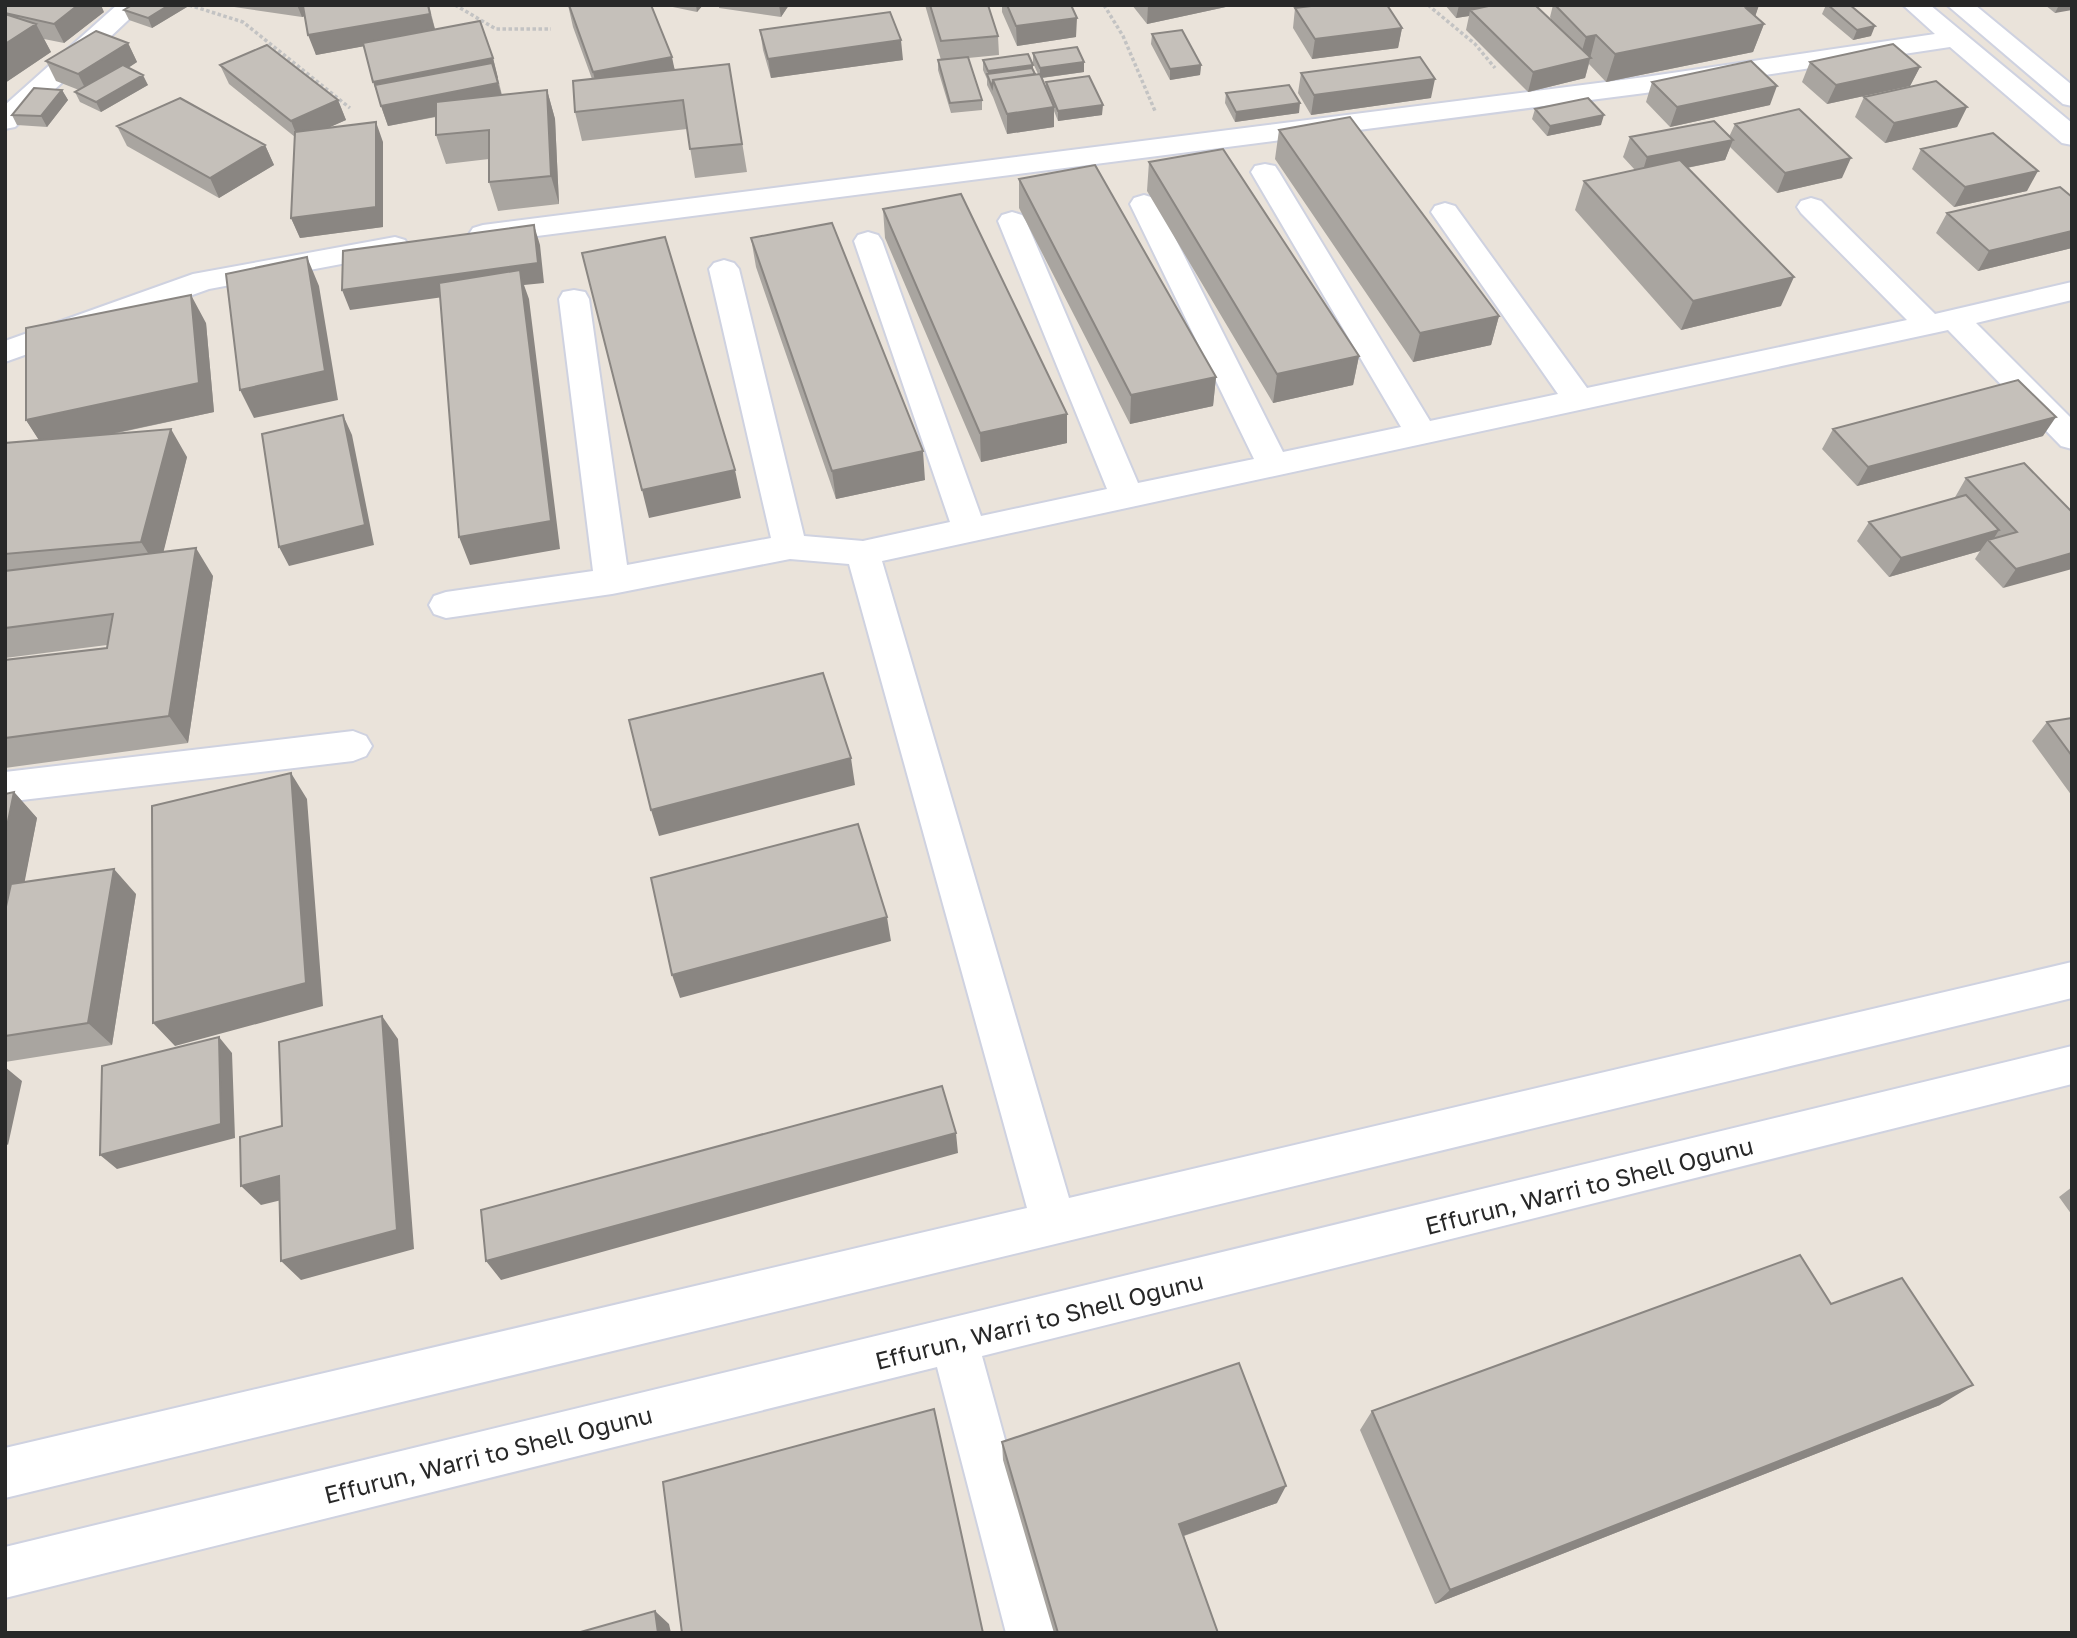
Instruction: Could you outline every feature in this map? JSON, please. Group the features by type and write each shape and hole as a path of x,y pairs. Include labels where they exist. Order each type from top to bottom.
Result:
{"street":[{"path":"11,108 132,5"},
{"path":"1915,5 2072,137"},
{"path":"1959,5 2072,97"},
{"path":"464,236 1523,100 1955,39"},
{"path":"1265,172 1422,435"},
{"path":"1144,204 1274,467"},
{"path":"1811,207 2072,438"},
{"path":"1445,212 1579,401"},
{"path":"1012,221 1127,497"},
{"path":"867,241 969,530"},
{"path":"5,352 203,281 422,242"},
{"path":"724,269 790,547"},
{"path":"446,605 612,581 790,547 863,553 1579,401 2072,291"},
{"path":"574,299 612,581"},
{"path":"863,553 1053,1222"},
{"path":"5,787 353,746"},
{"path":"5,1473 2072,980"},
{"name":"Effurun, Warri to Shell Ogunu","path":"5,1573 2072,1065"},
{"path":"954,1340 1032,1633"}],"path":[{"path":"189,5 243,22 350,108"},
{"path":"455,5 496,29 551,29"},
{"path":"1104,5 1124,36 1167,145"},
{"path":"1428,5 1475,44 1523,100"},
{"path":"264,54 274,47"}],"building":[{"path":"5,5 78,5 54,24 5,13"},
{"path":"132,5 169,5 148,18 124,10"},
{"path":"305,5 428,5 430,14 308,35"},
{"path":"569,5 651,5 672,57 593,72"},
{"path":"930,5 988,5 998,36 941,41"},
{"path":"1007,5 1071,5 1077,18 1016,26"},
{"path":"1319,5 1387,5 1402,28 1315,39 1295,8"},
{"path":"1493,5 1535,5 1591,58 1533,72 1470,10"},
{"path":"1555,5 1759,5 1746,8 1764,24 1615,54 1596,35 1586,37"},
{"path":"1828,5 1850,5 1875,26 1857,30"},
{"path":"890,12 901,40 768,59 760,30"},
{"path":"5,14 36,24 5,44"},
{"path":"480,21 493,58 373,82 363,43"},
{"path":"1182,30 1201,65 1170,69 1152,34"},
{"path":"96,31 128,43 78,74 46,61"},
{"path":"1893,44 1920,67 1836,85 1810,62"},
{"path":"267,45 338,100 291,121 220,65"},
{"path":"1077,47 1084,62 1040,68 1033,53"},
{"path":"1028,54 1033,65 988,71 983,60"},
{"path":"968,57 982,100 950,103 938,60"},
{"path":"1420,57 1435,79 1314,95 1301,73"},
{"path":"1751,61 1777,86 1677,107 1652,82"},
{"path":"492,63 498,83 381,106 375,85"},
{"path":"729,64 742,144 690,149 683,100 575,112 573,81"},
{"path":"123,65 143,75 96,102 75,92"},
{"path":"1032,68 1035,74 993,80 992,87 987,74"},
{"path":"1040,74 1054,107 1007,114 993,80"},
{"path":"1089,76 1103,105 1058,111 1046,82"},
{"path":"1936,81 1967,107 1894,123 1864,97"},
{"path":"1289,85 1300,103 1236,112 1226,93"},
{"path":"34,88 62,90 41,116 12,115"},
{"path":"547,90 551,176 489,182 489,130 436,135 436,102"},
{"path":"180,98 265,145 210,178 117,126"},
{"path":"1588,98 1604,115 1550,126 1535,109"},
{"path":"1799,109 1851,158 1785,173 1735,124"},
{"path":"1350,117 1499,316 1420,333 1279,130"},
{"path":"1714,121 1733,140 1647,157 1630,137"},
{"path":"376,122 376,207 291,218 295,132"},
{"path":"1993,133 2038,171 1965,187 1921,149"},
{"path":"1223,149 1359,356 1277,374 1149,162"},
{"path":"1680,160 1794,277 1693,301 1584,181"},
{"path":"1095,165 1216,377 1131,395 1019,179"},
{"path":"2060,187 2072,197 2072,231 1989,251 1947,213"},
{"path":"961,194 1067,414 980,433 883,209"},
{"path":"832,223 923,451 832,471 751,238"},
{"path":"534,225 538,263 342,290 343,251"},
{"path":"665,237 735,470 642,490 582,253"},
{"path":"307,257 325,371 240,390 226,274"},
{"path":"520,270 551,521 459,537 439,283"},
{"path":"191,295 199,383 26,420 26,328"},
{"path":"2018,380 2056,417 1868,467 1833,429"},
{"path":"343,415 365,525 279,547 262,434"},
{"path":"171,429 141,542 5,554 5,443"},
{"path":"2024,463 2072,512 2072,553 2016,569 1988,540 2017,532 1966,478"},
{"path":"1966,495 1999,530 1901,558 1869,522"},
{"path":"196,548 169,716 5,738 5,660 107,648 113,614 5,628 5,571"},
{"path":"823,673 851,758 651,810 629,720"},
{"path":"2072,718 2072,756 2047,722"},
{"path":"291,773 306,983 153,1023 152,806"},
{"path":"14,792 5,836 5,794"},
{"path":"858,824 887,917 672,975 651,878"},
{"path":"114,869 88,1023 5,1036 5,911 11,884"},
{"path":"382,1016 397,1230 281,1261 279,1176 241,1186 240,1137 282,1126 279,1042"},
{"path":"219,1037 221,1124 100,1155 102,1066"},
{"path":"942,1086 956,1133 486,1261 481,1210"},
{"path":"1800,1255 1831,1304 1902,1278 1973,1385 1450,1590 1372,1411"},
{"path":"1239,1363 1286,1486 1179,1524 1218,1633 1058,1633 1002,1442"},
{"path":"934,1409 983,1633 682,1633 663,1482"},
{"path":"655,1611 658,1633 577,1633"}]}
